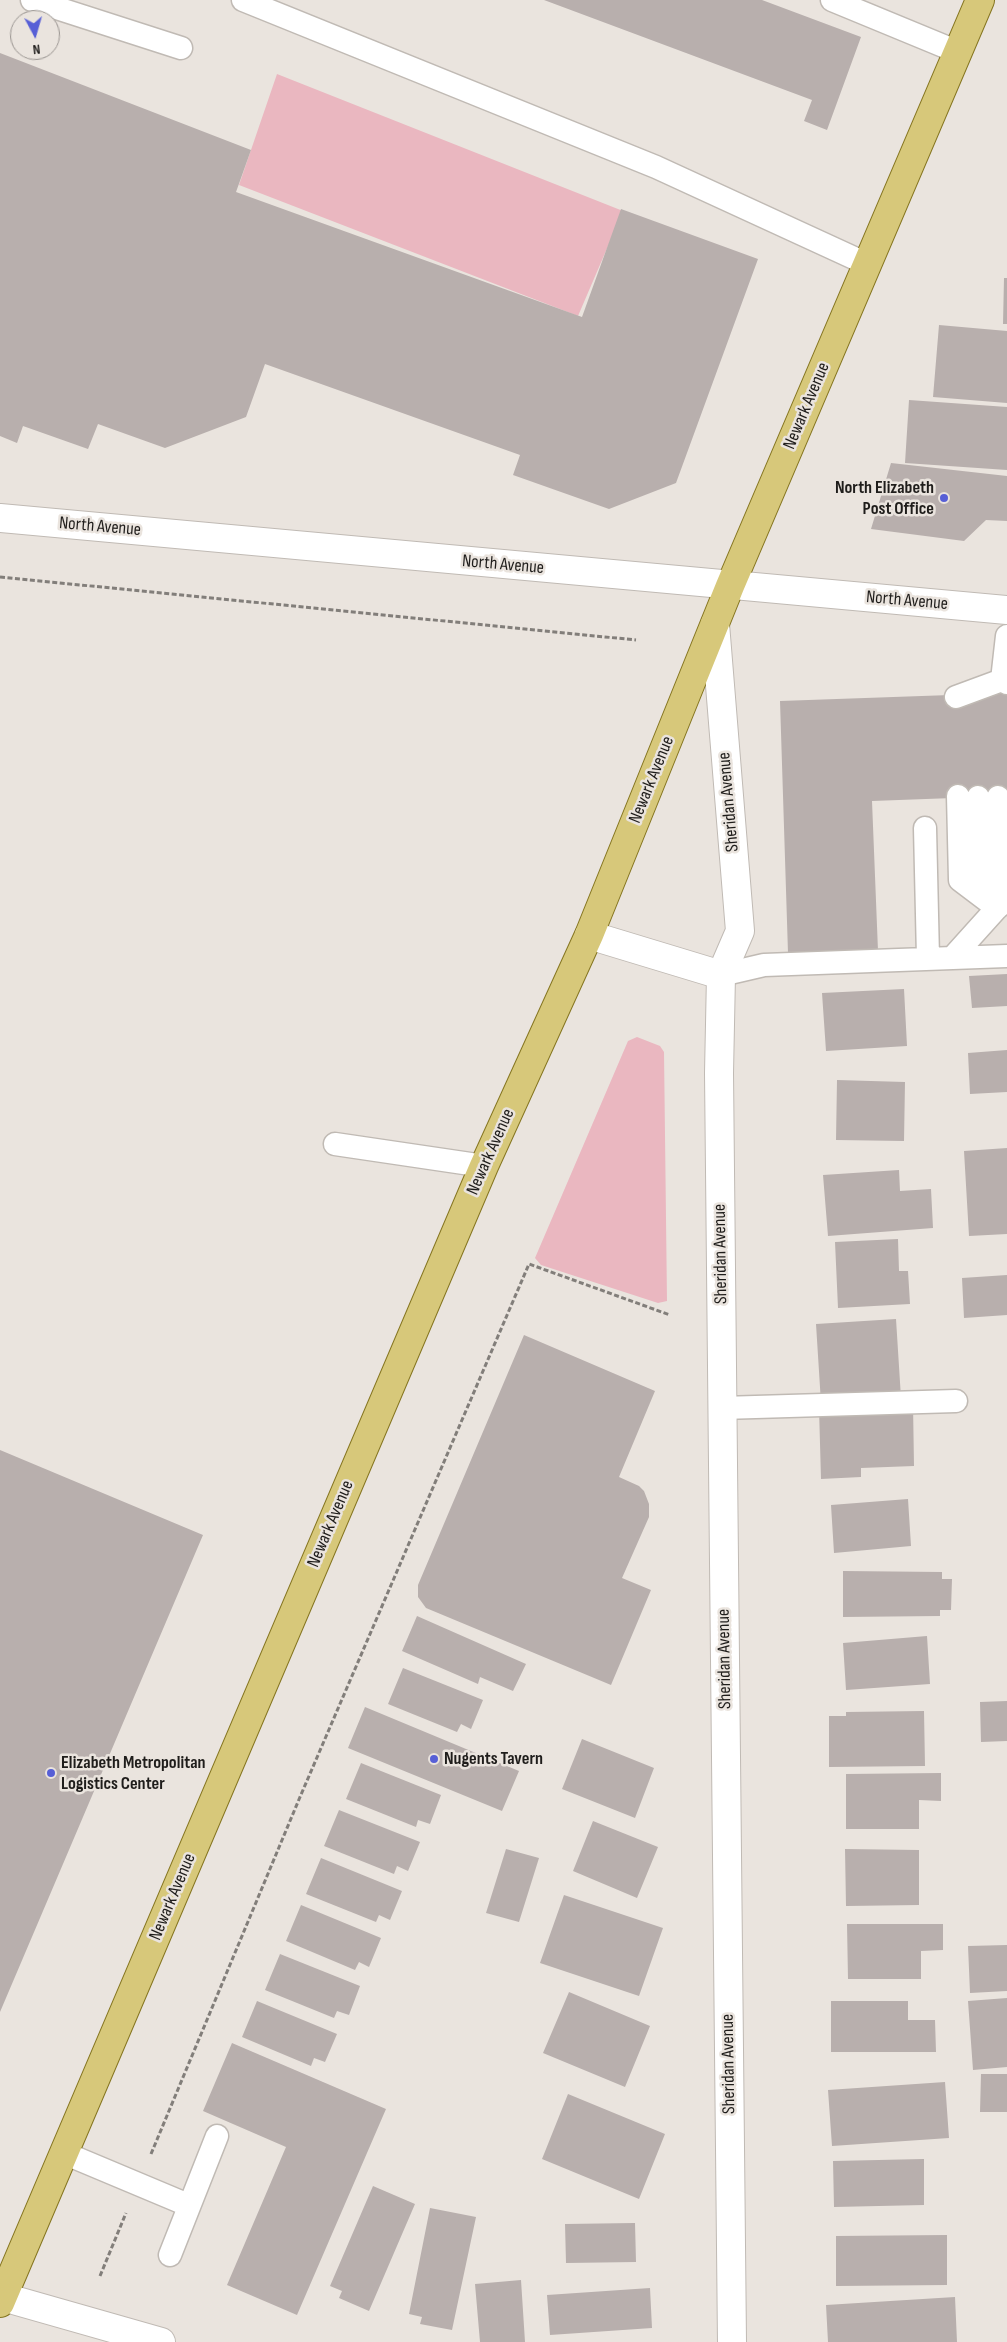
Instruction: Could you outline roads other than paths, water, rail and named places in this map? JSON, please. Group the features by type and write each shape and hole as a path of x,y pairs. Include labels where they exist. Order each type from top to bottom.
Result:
{"main road":[{"name":"Newark Avenue","path":"1,2299 484,1166 589,935 730,586 980,0"}],"street":[{"name":"North Avenue","path":"0,518 1007,610"},
{"name":"Sheridan Avenue","path":"715,624 740,931 721,975 719,1083 732,2342"},
{"path":"589,935 721,975"},
{"path":"1,2299 161,2342"}],"lane":[{"path":"32,0 181,48"},
{"path":"243,0 656,167 867,264"},
{"path":"832,0 958,52"},
{"path":"990,690 1007,636"},
{"path":"952,958 1004,901 980,879 978,797"},
{"path":"925,828 928,958"},
{"path":"721,975 764,965 1007,956"},
{"path":"334,1144 484,1166"},
{"path":"722,1408 956,1401"},
{"path":"170,2255 188,2205 217,2136"},
{"path":"64,2153 188,2205"}],"place":[{"name":"North Elizabeth Post Office","path":"944,498"},
{"name":"Nugents Tavern","path":"434,1759"},
{"name":"Elizabeth Metropolitan Logistics Center","path":"51,1773"}]}
